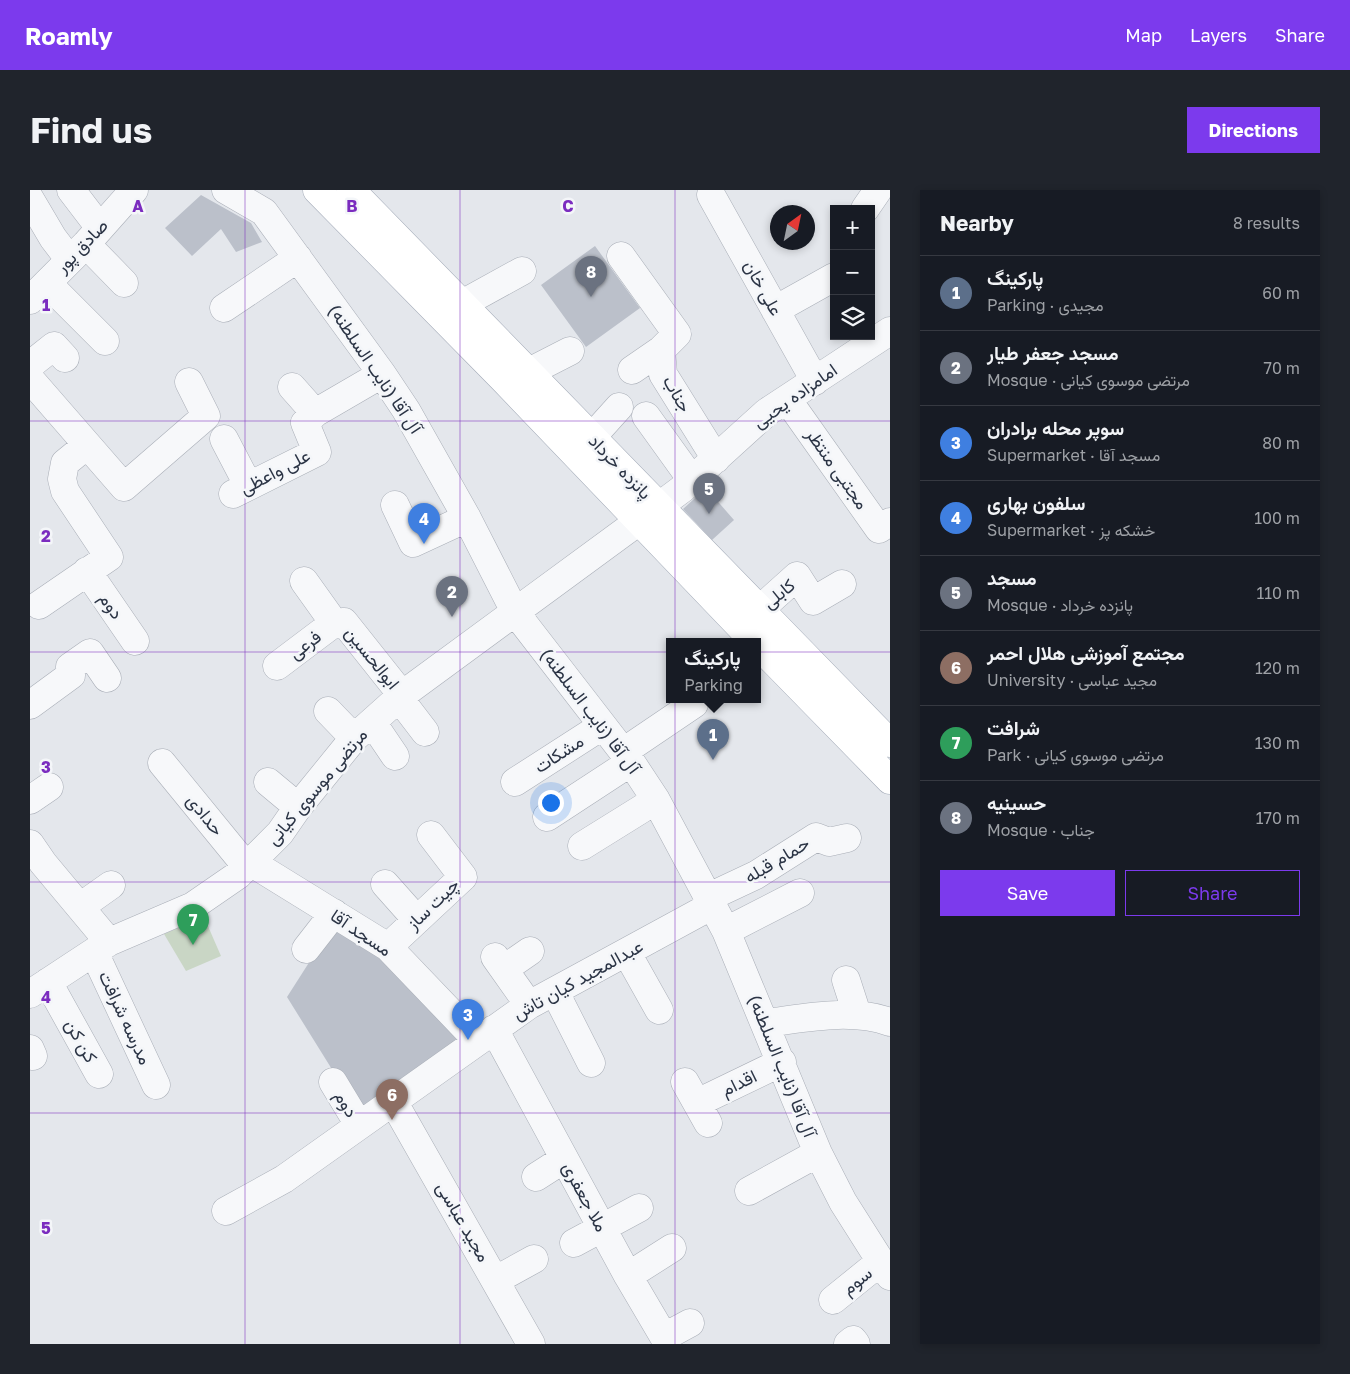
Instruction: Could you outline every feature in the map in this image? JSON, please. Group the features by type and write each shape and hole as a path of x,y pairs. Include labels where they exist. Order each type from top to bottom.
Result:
{"main road":[{"name":"پانزده خرداد","path":"317,190 420,277 462,304 529,372 592,437 649,514 752,638"},
{"name":"پانزده خرداد","path":"351,190 420,277 649,514 758,611 874,740 890,780"},
{"name":"پانزده خرداد","path":"761,647 874,740"}],"street":[{"path":"71,190 85,243 124,283"},
{"name":"صادق پور","path":"38,292 134,190"},
{"name":"آل آقا (نایب السلطنه)","path":"226,190 264,212 382,374 406,410 467,518 515,612 627,757 656,800 726,931 782,1062 818,1153 843,1202 885,1269"},
{"path":"869,205 878,190"},
{"name":"علی خان","path":"711,195 815,381"},
{"path":"30,199 53,238 85,243"},
{"path":"621,256 677,334 661,350 632,370"},
{"path":"224,308 298,258"},
{"path":"462,304 522,271"},
{"path":"775,310 830,279"},
{"path":"38,292 105,340"},
{"name":"امامزاده یحیی","path":"649,514 692,480 767,412 815,381 887,339"},
{"path":"30,365 54,346 65,358"},
{"name":"جناب","path":"661,350 663,374 716,459"},
{"path":"529,372 570,351"},
{"path":"292,387 315,413 382,374"},
{"path":"30,379 124,487 206,416 189,382"},
{"name":"مجتبی منتظر","path":"787,399 879,529 890,522"},
{"path":"592,437 619,407"},
{"name":"علی واعظی","path":"224,440 241,489 317,452 305,423 315,413"},
{"path":"646,416 692,480"},
{"path":"39,606 87,571 110,558 66,491 62,479 65,463 87,445"},
{"path":"395,504 413,543 467,518"},
{"name":"مرتضی موسوی کیانی","path":"39,988 102,947 193,906 249,865 280,833 298,807 363,730 400,696 649,514"},
{"name":"دوم","path":"87,571 135,641"},
{"name":"کابلی","path":"758,611 797,576 813,601 842,584"},
{"name":"ابوالحسین","path":"304,581 334,623 344,622 400,696"},
{"name":"فرعی","path":"277,666 334,623"},
{"path":"30,705 71,675 70,667 90,653 107,678"},
{"path":"400,696 425,732"},
{"path":"547,817 694,704"},
{"path":"328,711 363,730 395,756"},
{"name":"مشکات","path":"515,782 602,726"},
{"name":"حدادی","path":"162,763 249,865"},
{"path":"268,782 298,807"},
{"path":"582,846 656,800"},
{"name":"چیت ساز","path":"388,947 463,877 431,835"},
{"name":"حمام قبله","path":"709,902 816,837 829,842 847,838"},
{"name":"مدرسه شرافت","path":"34,860 80,907 102,947 156,1085"},
{"name":"مسجد آقا","path":"249,865 334,913 388,947 486,1035"},
{"path":"385,884 417,920"},
{"path":"80,907 111,885"},
{"path":"726,931 800,893"},
{"name":"عبدالمجید کیان تاش","path":"226,1211 284,1179 529,1004 627,953 709,902"},
{"path":"306,949 334,913"},
{"path":"529,1004 500,963 530,951"},
{"path":"627,953 659,1010"},
{"path":"846,980 856,1014"},
{"name":"کن کن","path":"39,988 99,1074"},
{"path":"555,992 590,1063"},
{"path":"765,1024 815,1016 856,1014 890,1022"},
{"name":"ملا جعفری","path":"486,1035 564,1159 601,1228 664,1337 690,1323"},
{"name":"اقدام","path":"696,1103 782,1062"},
{"name":"دوم","path":"333,1082 359,1126"},
{"name":"مجید عباسی","path":"393,1101 531,1344"},
{"path":"749,1191 818,1153"},
{"path":"536,1177 564,1159"},
{"path":"574,1243 639,1208"},
{"path":"628,1276 672,1248"},
{"path":"496,1280 534,1259"},
{"name":"سوم","path":"833,1300 885,1269"},
{"path":"848,1344 853,1340 856,1344"}],"green space":[{"path":"204,917 221,956 186,971 164,934"}],"building":[{"path":"201,195 251,223 262,242 236,252 221,229 192,256 165,228"},
{"path":"595,246 640,308 586,347 541,285"},
{"path":"706,488 734,520 712,540 683,509"},
{"path":"333,925 383,954 463,1030 461,1045 361,1116 287,997"}],"place":[{"name":"حسینیه","path":"591,297"},
{"name":"مسجد","path":"709,514"},
{"name":"سلفون بهاری","path":"424,544"},
{"name":"مسجد جعفر طیار","path":"452,617"},
{"name":"پارکینگ","path":"713,760"},
{"name":"شرافت","path":"193,945"},
{"name":"سوپر محله برادران","path":"468,1040"},
{"name":"مجتمع آموزشی هلال احمر","path":"392,1120"}]}
